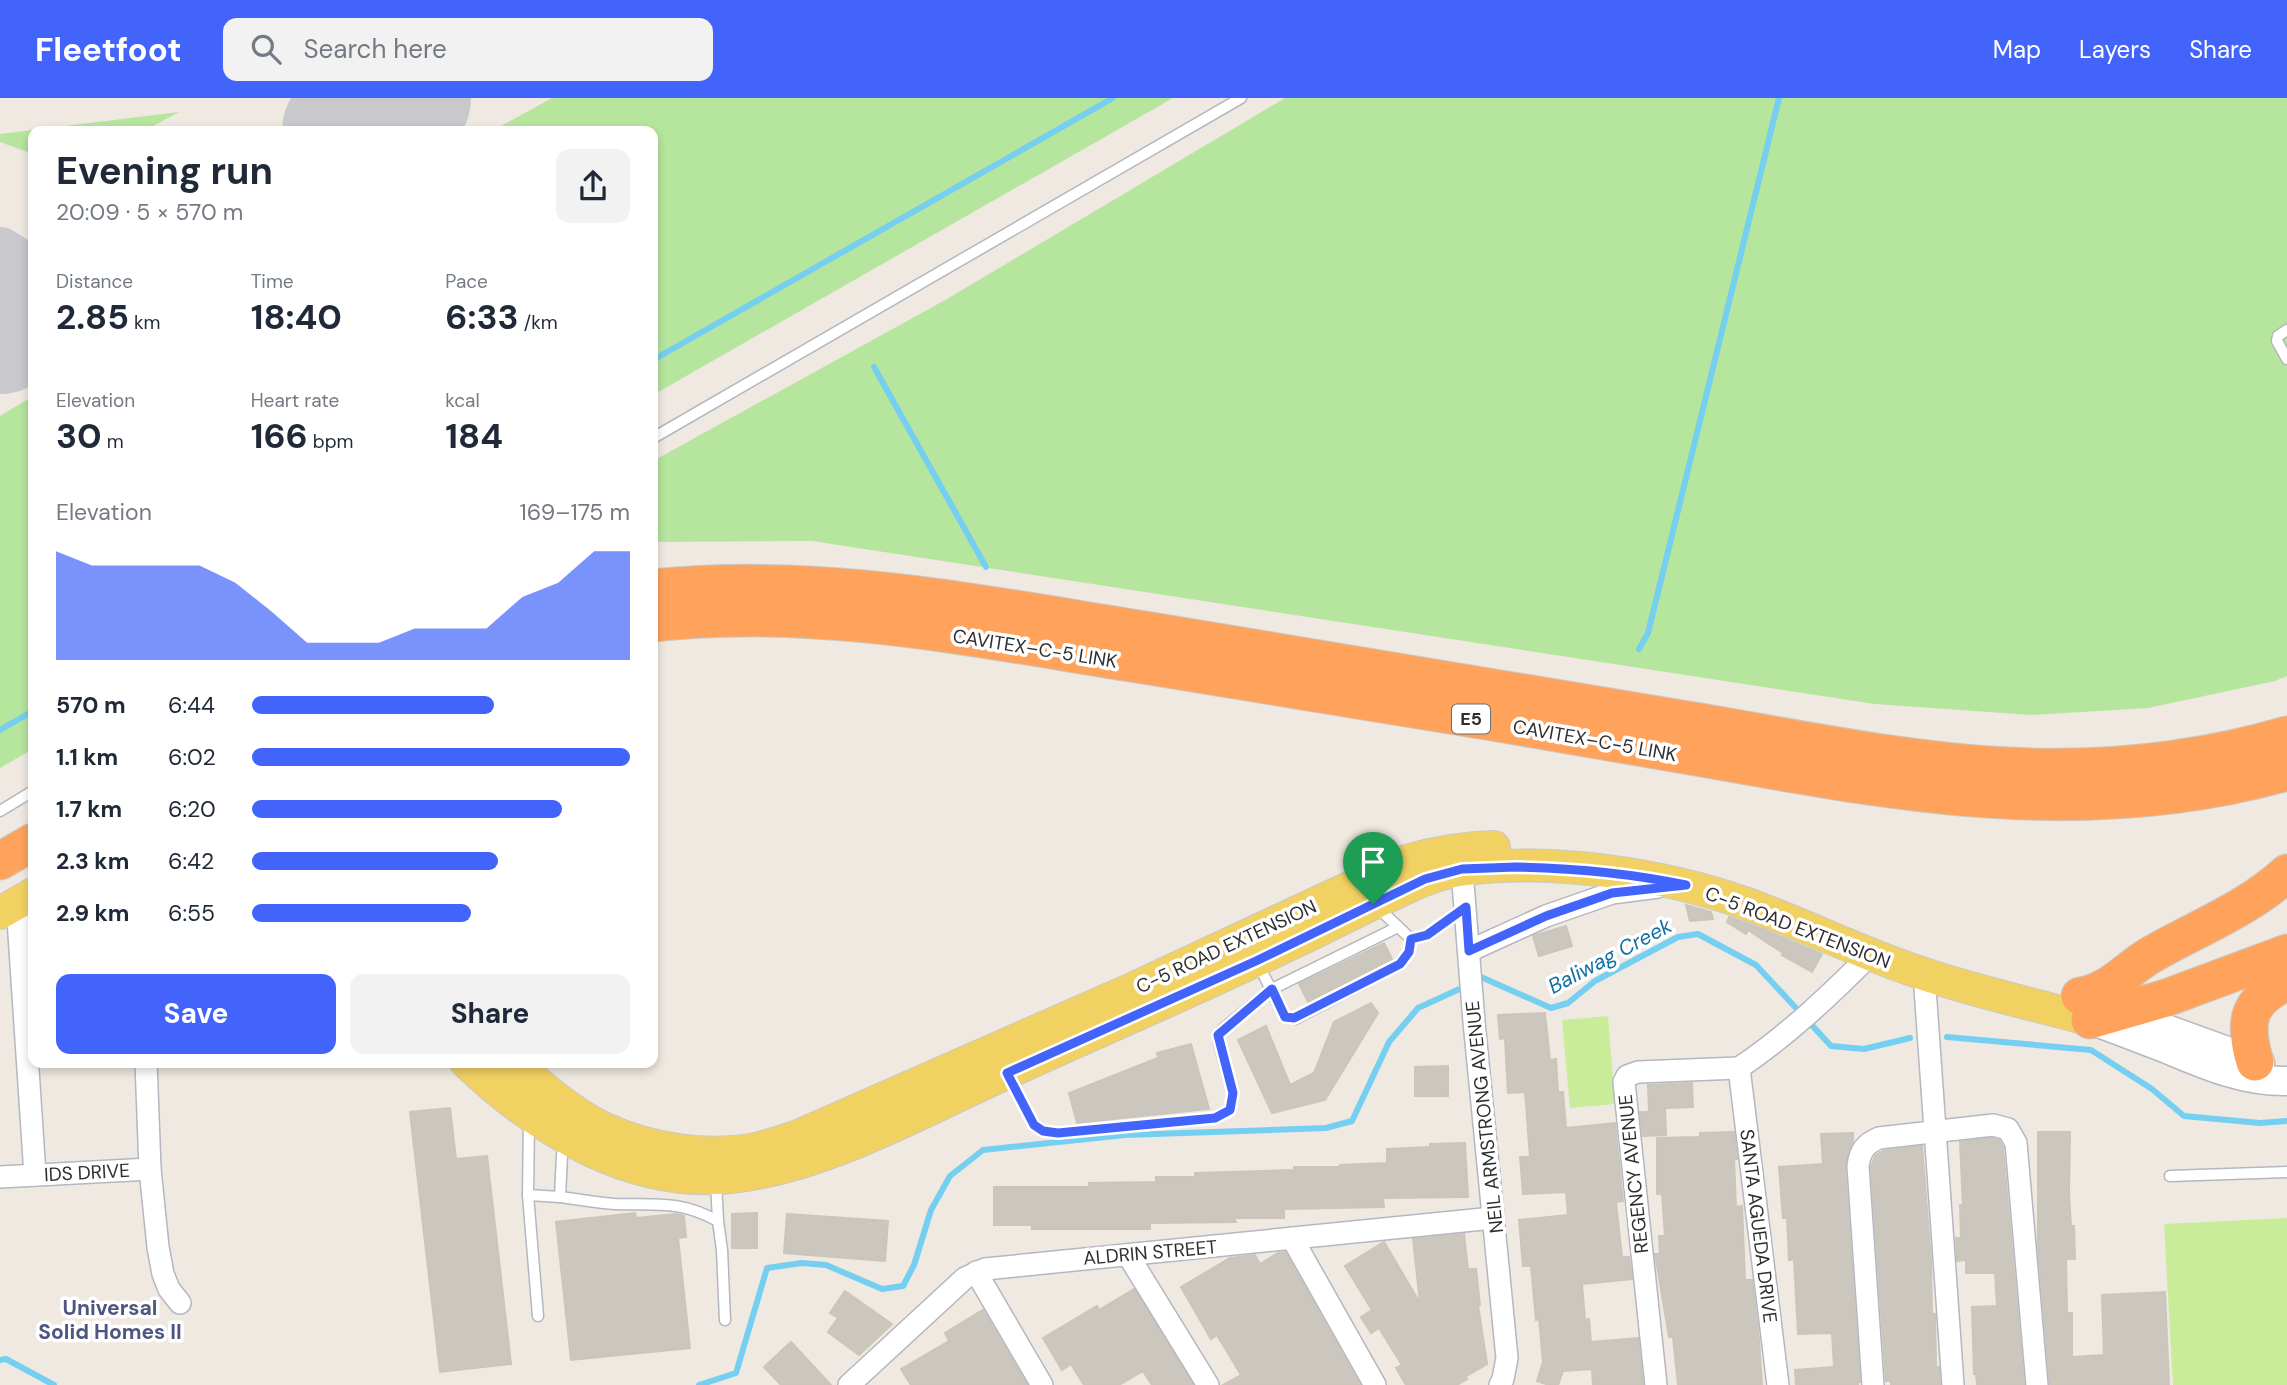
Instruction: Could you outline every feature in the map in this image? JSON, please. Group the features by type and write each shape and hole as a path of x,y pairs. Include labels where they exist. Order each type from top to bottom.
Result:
{"highway":[{"name":"CAVITEX–C-5 LINK","path":"658,588 710,583 793,583 902,592 1350,663 1818,742 1975,764 2055,767 2139,763 2204,754 2287,735"},
{"name":"CAVITEX–C-5 LINK","path":"658,623 779,617 915,629 1287,688 1799,775 1960,799 2036,803 2139,799 2214,789 2287,772"},
{"path":"0,861 28,845"},
{"path":"2108,1009 2147,957 2250,902 2287,873"},
{"path":"17,899 28,878"},
{"path":"2108,1009 2166,998 2287,953"},
{"path":"2271,1064 2248,1032 2251,1013 2260,998 2287,982"}],"main road":[{"name":"C-5 ROAD EXTENSION","path":"472,1068 488,1084 530,1116 594,1151 643,1171 694,1178 736,1177 760,1172 870,1137 1256,961 1461,859 1504,846 1602,850 1647,856 1695,868 1931,954 2108,1009 2271,1064"},
{"name":"C-5 ROAD EXTENSION","path":"520,1068 556,1097 602,1128 652,1145 693,1152 760,1148 796,1137 1130,990 1407,861 1433,853 1516,867 1565,868 1638,875 1686,885 1749,905 1870,955 1924,974 2108,1009 2209,1066 2246,1078 2268,1082 2287,1081"}],"street":[{"name":"NEIL ARMSTRONG AVENUE","path":"1461,859 1472,1004 1507,1358 1500,1385"},
{"path":"1469,951 1546,916 1612,893 1686,885"},
{"path":"17,899 28,1068"},
{"path":"1739,1068 1818,1006 1870,955"},
{"path":"1924,974 1953,1385"},
{"path":"28,1068 35,1175"},
{"name":"IDS DRIVE","path":"0,1177 150,1169 146,1068"},
{"name":"REGENCY AVENUE","path":"1656,1385 1624,1082 1627,1076 1638,1072 1739,1068"},
{"name":"SANTA AGUEDA DRIVE","path":"1739,1068 1778,1385"},
{"path":"1873,1385 1858,1166 1860,1155 1870,1142 1879,1138 1993,1125 2008,1129 2016,1143 2037,1385"},
{"path":"150,1169 163,1274 169,1289 180,1303"},
{"name":"ALDRIN STREET","path":"861,1380 955,1287 976,1272 998,1266 1493,1217"},
{"path":"1292,1238 1375,1385"},
{"path":"1128,1255 1209,1385"},
{"path":"976,1272 1042,1385"}],"lane":[{"path":"658,435 1241,98"},
{"path":"2287,330 2277,341 2287,359"},
{"path":"0,811 28,794"},
{"path":"1373,904 1411,939"},
{"path":"1411,939 1427,935 1466,907"},
{"path":"1007,1073 1034,1125 1043,1131 1058,1133 1215,1118 1230,1110 1233,1093 1218,1035 1272,989 1398,926"},
{"path":"1256,961 1285,1017 1294,1018 1400,964 1409,952 1411,939"},
{"path":"530,1116 528,1195 538,1316"},
{"path":"560,1197 562,1155 566,1137"},
{"path":"2170,1176 2287,1172"},
{"path":"716,1177 725,1320"},
{"path":"528,1195 613,1204 654,1203 678,1206 700,1211 718,1221"}],"green space":[{"path":"552,98 1173,98 658,392 658,126 501,126"},
{"path":"1285,98 2287,98 2287,676 2275,681 2148,708 2031,715 1875,704 812,541 658,542 658,458 947,299"},
{"path":"179,112 153,126 65,126"},
{"path":"28,131 28,152 0,142 0,134"},
{"path":"28,399 28,752 0,768 0,416"},
{"path":"1608,1016 1615,1104 1570,1108 1562,1020"},
{"path":"2287,1218 2287,1385 2173,1385 2164,1224"}],"building":[{"path":"1686,905 1711,912 1713,919 1690,921"},
{"path":"1729,917 1822,954 1812,972 1782,955 1783,953 1748,930 1746,934 1727,922"},
{"path":"1566,926 1572,946 1539,956 1533,936"},
{"path":"1384,943 1392,959 1308,1002 1299,984"},
{"path":"1371,1003 1378,1013 1325,1100 1272,1113 1238,1040 1266,1026 1290,1085 1314,1073 1334,1022"},
{"path":"1545,1013 1550,1060 1556,1059 1558,1092 1563,1092 1566,1128 1615,1123 1623,1201 1616,1202 1622,1257 1629,1257 1632,1279 1582,1284 1585,1320 1589,1319 1591,1342 1638,1338 1643,1385 1593,1385 1592,1369 1563,1371 1558,1385 1537,1381 1543,1362 1539,1319 1536,1320 1531,1266 1523,1266 1519,1220 1568,1215 1566,1192 1523,1194 1520,1157 1530,1157 1525,1092 1508,1093 1505,1038 1500,1039 1498,1015"},
{"path":"1191,1044 1209,1109 1077,1123 1069,1093 1158,1058 1157,1053"},
{"path":"1448,1066 1448,1096 1415,1096 1415,1067"},
{"path":"1692,1083 1693,1107 1665,1108 1666,1135 1643,1136 1640,1112 1649,1112 1648,1085"},
{"path":"450,1108 456,1159 487,1156 511,1364 440,1372 410,1112"},
{"path":"1734,1132 1737,1159 1734,1159 1736,1207 1742,1206 1745,1280 1752,1280 1762,1385 1678,1385 1673,1337 1669,1337 1655,1254 1660,1254 1659,1236 1665,1236 1662,1194 1657,1194 1657,1138 1700,1137 1700,1133"},
{"path":"2038,1132 2070,1132 2069,1194 2075,1259 2066,1259 2067,1313 2072,1313 2072,1357 2104,1355 2102,1295 2165,1292 2169,1385 2050,1385 2038,1245"},
{"path":"1853,1133 1845,1167 1860,1382 1858,1385 1796,1385 1795,1370 1834,1367 1832,1333 1798,1334 1794,1259 1789,1260 1787,1218 1783,1218 1779,1167 1823,1164 1821,1134"},
{"path":"1992,1138 1999,1140 2003,1147 2024,1385 1977,1385 1974,1374 1972,1307 1997,1306 1995,1273 1966,1273 1966,1260 1957,1261 1956,1238 1961,1238 1960,1205 1963,1205 1960,1142"},
{"path":"1465,1143 1468,1197 1383,1198 1384,1207 1284,1209 1284,1218 1234,1218 1236,1222 1150,1223 1150,1229 1032,1229 1032,1225 994,1225 994,1187 1089,1187 1089,1183 1156,1182 1156,1177 1195,1177 1195,1173 1294,1170 1294,1167 1387,1163 1387,1149"},
{"path":"1922,1146 1931,1261 1932,1314 1935,1314 1936,1367 1939,1367 1940,1385 1891,1385 1891,1381 1886,1381 1871,1167 1875,1156 1883,1151"},
{"path":"635,1213 636,1218 676,1214 684,1216 686,1237 678,1238 690,1348 571,1360 556,1222"},
{"path":"757,1213 757,1248 732,1248 732,1214"},
{"path":"787,1214 888,1221 885,1261 784,1253"},
{"path":"1464,1234 1468,1269 1476,1269 1478,1305 1487,1364 1457,1385 1406,1385 1396,1368 1402,1365 1379,1328 1371,1333 1361,1317 1372,1310 1345,1266 1384,1242 1420,1303 1413,1239"},
{"path":"1285,1252 1360,1385 1223,1385 1241,1375 1217,1335 1211,1339 1181,1287 1230,1258 1255,1255 1260,1264 1278,1253"},
{"path":"1134,1289 1193,1385 1152,1385 1143,1371 1119,1385 1084,1385 1071,1364 1062,1370 1043,1338 1097,1306 1099,1310"},
{"path":"845,1291 892,1324 859,1355 828,1332 838,1318 830,1313"},
{"path":"983,1310 1027,1385 911,1385 901,1369 949,1341 945,1333"},
{"path":"791,1342 831,1385 781,1385 764,1367"}],"waterway":[{"path":"658,357 1113,98"},
{"path":"1639,649 1648,633 1779,98"},
{"path":"874,367 986,567"},
{"path":"0,730 28,714"},
{"name":"Baliwag Creek","path":"1475,980 1481,977 1551,1008 1568,1003 1595,981 1678,937 1698,934 1756,965 1795,1007"},
{"name":"Baliwag Creek","path":"699,1385 736,1373 767,1268 802,1263 826,1265 882,1289 903,1286 914,1265 931,1210 950,1176 983,1150 1125,1135 1326,1128 1352,1121 1389,1042 1418,1008 1466,986"},
{"name":"Baliwag Creek","path":"1808,1021 1831,1046 1864,1049 1910,1038"},
{"name":"Baliwag Creek","path":"1947,1037 2091,1050 2152,1089 2184,1116 2260,1123 2287,1121"},
{"name":"Baliwag Creek","path":"0,1360 6,1359 54,1385"}],"taxiway":[{"path":"0,253 28,268"}],"runway":[{"path":"356,126 406,98"},
{"path":"0,329 28,313"}],"district":[{"name":"Universal Solid Homes II","path":"110,1320"}],"route":[{"path":"1565,868 1638,875 1686,885 1612,893 1546,916 1469,951 1466,907 1427,935 1411,939 1409,952 1400,964 1294,1018 1285,1017 1272,989 1218,1035 1233,1093 1230,1110 1215,1118 1058,1133 1043,1131 1034,1125 1007,1073 1256,961 1373,904 1425,879 1462,869 1565,868"}]}
